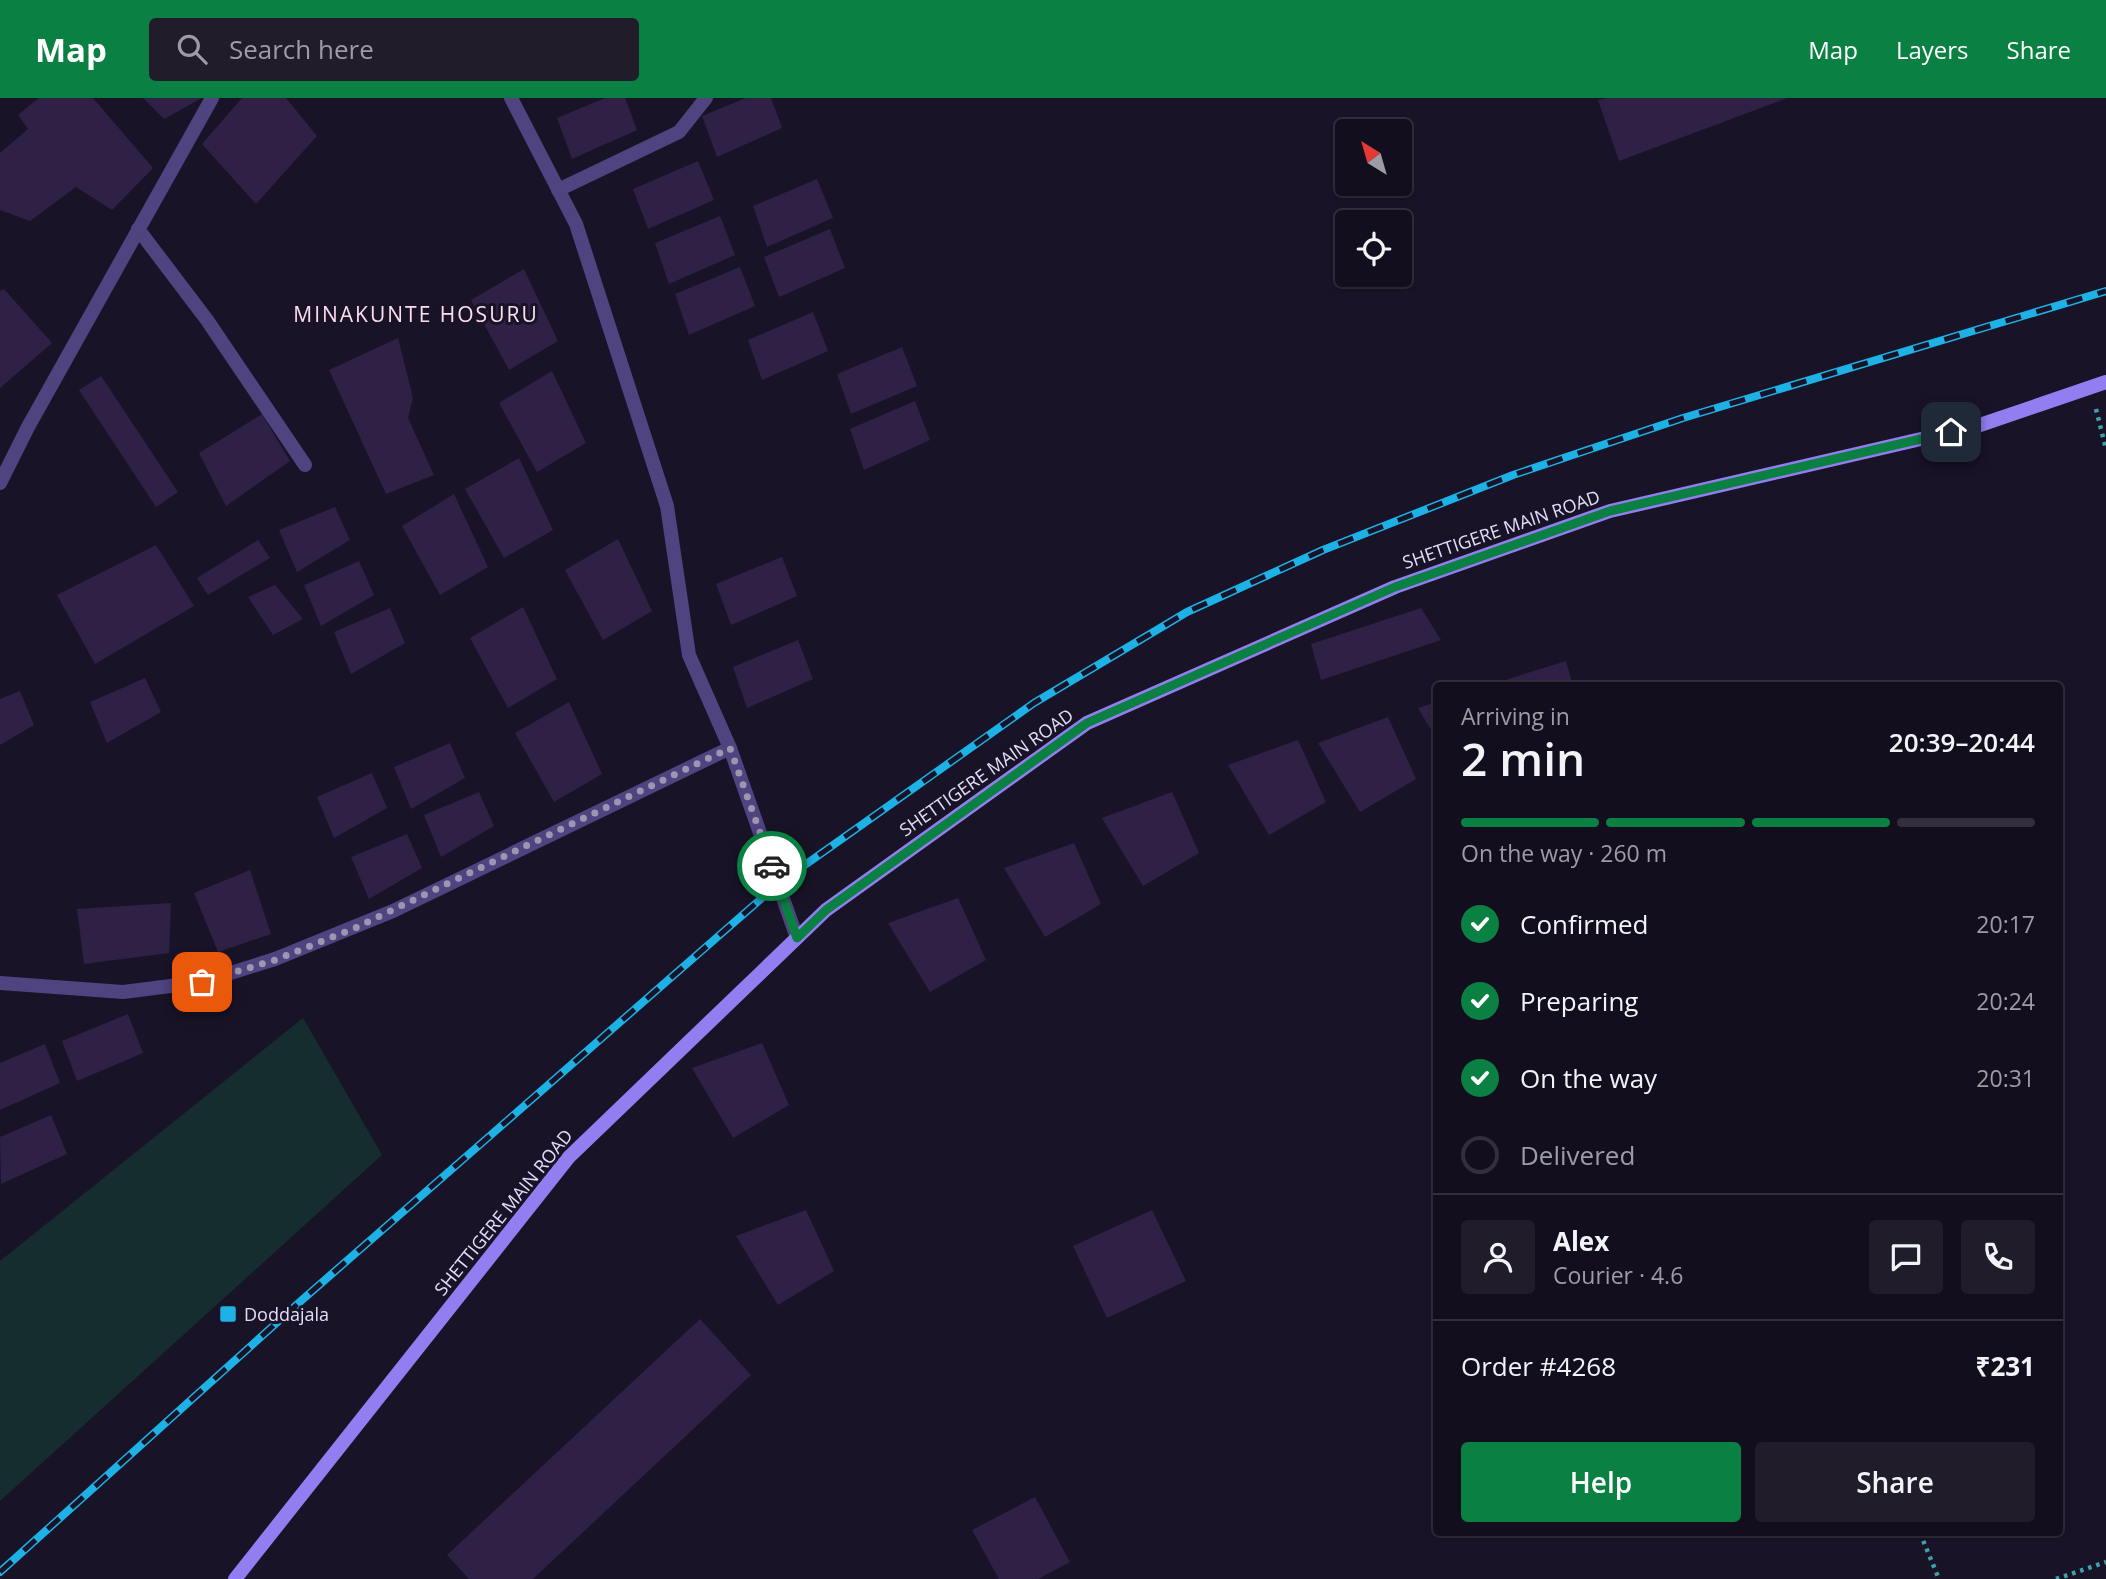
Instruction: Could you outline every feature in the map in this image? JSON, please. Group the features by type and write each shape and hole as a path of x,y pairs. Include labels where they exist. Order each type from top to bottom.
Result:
{"main road":[{"name":"SHETTIGERE MAIN ROAD","path":"234,1579 569,1157 826,910 1087,723 1395,587 1610,511 1977,426 2106,382"}],"street":[{"path":"0,483 212,98"},
{"path":"511,98 576,224 667,506 689,655 730,748 797,938"},
{"path":"558,190 679,132 706,98"},
{"path":"138,229 214,330 305,465"},
{"path":"0,983 123,992 202,982 275,960 393,911 730,748"}],"path":[{"path":"2091,388 2106,449"},
{"path":"1921,1536 1939,1579"},
{"path":"2056,1579 2106,1562"}],"green space":[{"path":"303,1018 382,1155 0,1501 0,1261"}],"building":[{"path":"39,98 93,98 153,168 112,210 76,187 30,221 0,210 0,153 28,129 18,115"},
{"path":"143,98 202,98 164,119"},
{"path":"242,98 286,98 317,136 256,204 202,144"},
{"path":"605,98 625,98 637,130 572,159 557,118"},
{"path":"746,98 771,98 782,128 717,157 702,116"},
{"path":"1787,98 1619,161 1598,100"},
{"path":"698,161 714,200 648,229 633,189"},
{"path":"817,179 833,218 767,247 753,206"},
{"path":"720,216 735,255 669,284 655,243"},
{"path":"830,229 845,268 779,297 764,257"},
{"path":"740,267 755,306 689,335 675,294"},
{"path":"524,269 558,341 509,370 471,300"},
{"path":"4,289 52,343 0,388 0,291"},
{"path":"813,312 828,351 762,380 748,340"},
{"path":"398,338 413,398 408,418 434,475 386,494 329,370"},
{"path":"902,347 917,386 851,414 837,374"},
{"path":"552,371 586,443 537,472 499,403"},
{"path":"101,376 178,492 156,507 79,390"},
{"path":"915,401 930,440 864,470 850,429"},
{"path":"262,414 290,461 226,506 199,453"},
{"path":"519,458 553,530 504,558 465,489"},
{"path":"454,494 488,567 440,595 402,526"},
{"path":"335,507 350,540 297,572 279,530"},
{"path":"618,539 652,611 603,640 565,570"},
{"path":"258,540 270,558 208,595 197,578"},
{"path":"156,545 194,606 95,664 57,595"},
{"path":"782,557 797,596 731,625 716,584"},
{"path":"359,561 374,595 321,626 304,585"},
{"path":"275,585 303,619 273,635 248,597"},
{"path":"523,607 557,679 508,708 470,638"},
{"path":"390,608 405,643 351,674 334,632"},
{"path":"1421,608 1441,640 1321,680 1311,644"},
{"path":"798,640 813,679 747,708 733,667"},
{"path":"1566,661 1572,682 1499,682"},
{"path":"145,678 161,712 107,743 90,702"},
{"path":"20,691 34,725 0,745 0,699"},
{"path":"569,702 602,774 554,802 515,733"},
{"path":"1433,703 1433,733 1418,708"},
{"path":"1388,717 1416,779 1360,812 1318,743"},
{"path":"1298,740 1326,802 1269,835 1228,765"},
{"path":"450,743 465,778 411,809 394,767"},
{"path":"372,773 387,808 334,838 317,797"},
{"path":"479,792 494,826 441,857 424,815"},
{"path":"1172,792 1199,853 1143,886 1102,818"},
{"path":"407,834 422,868 369,899 351,857"},
{"path":"1074,843 1101,904 1045,937 1004,868"},
{"path":"250,870 271,934 218,952 194,893"},
{"path":"958,898 986,960 930,992 888,923"},
{"path":"171,903 169,953 84,964 77,909"},
{"path":"128,1014 143,1053 77,1081 62,1041"},
{"path":"762,1043 789,1105 733,1138 692,1068"},
{"path":"45,1044 60,1083 0,1110 0,1063"},
{"path":"51,1115 67,1154 1,1184 0,1137"},
{"path":"806,1210 834,1271 778,1305 736,1236"},
{"path":"1152,1210 1186,1281 1107,1318 1073,1246"},
{"path":"700,1319 751,1375 533,1579 469,1579 447,1555"},
{"path":"1035,1497 1070,1562 1038,1579 999,1579 972,1530"}],"railway":[{"path":"0,1572 302,1300 778,884 1034,703 1187,612 1323,550 1513,475 1683,418 2106,291"}],"way so far":[{"path":"202,982 275,960 336,937 730,748 772,866"}],"place":[{"name":"Doddajala","path":"228,1314"}],"district":[{"name":"MINAKUNTE HOSURU","path":"416,314"}],"route":[{"path":"772,866 797,938 826,910 1087,723 1395,587 1610,511 1951,432"}]}
